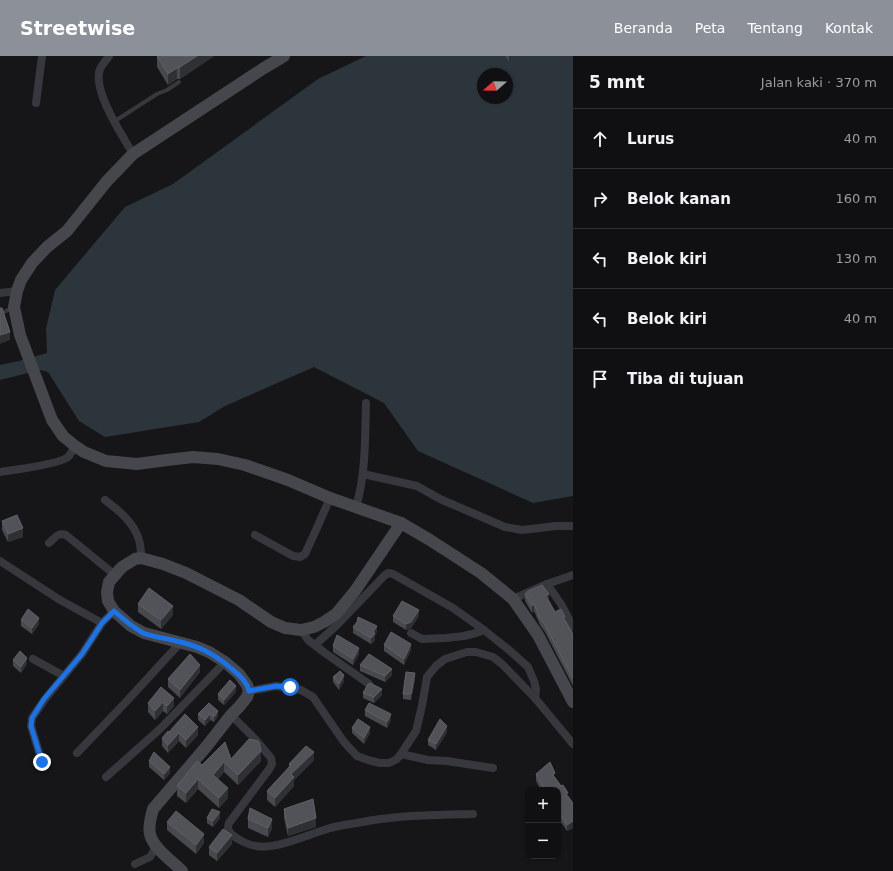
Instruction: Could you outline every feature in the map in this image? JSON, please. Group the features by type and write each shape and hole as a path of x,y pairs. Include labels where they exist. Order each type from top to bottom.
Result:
{"street":[{"path":"36,103 42,56"},
{"path":"109,56 100,70 100,87 104,99 133,154"},
{"path":"284,56 133,154 107,181 67,231 47,247 32,263 21,280 14,307 20,335 52,420 63,436 75,446 84,452 106,461 137,464 193,457 218,459 245,465 288,480 356,508 401,523 481,573 513,599 538,635 573,702"},
{"path":"0,293 17,291"},
{"path":"356,508 360,494 365,457 366,403"},
{"path":"0,472 64,460 69,457 75,446"},
{"path":"363,474 417,486 440,499 505,527 522,530 556,526 573,526"},
{"path":"255,535 293,556 300,557 305,554 330,498"},
{"path":"105,500 121,513 134,529 139,538 141,558"},
{"path":"182,871 156,847 150,834 150,820 153,810 247,697 249,691 247,685 238,674 225,662 209,652 197,646 144,633 131,626 114,611 108,601 107,592 110,582 122,567 135,559 141,558 163,564 186,573 239,600 271,622 285,628 301,630 314,627 336,614 355,591 401,523"},
{"path":"49,543 59,534 66,535 115,575"},
{"path":"0,561 60,600 102,623"},
{"path":"315,645 337,625 384,576 388,573 393,574 452,608 484,630 509,650 528,667 536,689 535,698"},
{"path":"513,599 547,584 573,575"},
{"path":"547,584 561,604 573,627"},
{"path":"42,762 31,726 32,718 44,699 82,654 102,623 114,611"},
{"path":"301,630 308,640 369,684"},
{"path":"411,633 422,639 464,636 484,630"},
{"path":"77,753 182,642"},
{"path":"249,691 276,686 301,690 313,697 344,742 357,756 380,763 389,763 402,754 416,731 422,706 426,676 444,659 467,652 476,652 493,657 502,664 535,698 573,744"},
{"path":"33,659 64,676"},
{"path":"106,777 160,729 225,662"},
{"path":"231,715 256,740 271,758 272,764 229,823 228,828 231,834 246,842 256,846 268,847 286,843 330,828 358,822 397,817 473,814"},
{"path":"402,754 428,760 447,761 493,768"},
{"path":"135,864 150,857 156,847"}],"lane":[{"path":"115,121 157,94 167,90 179,82"},
{"path":"0,314 14,307"}],"shaded area":[{"path":"366,56 573,56 573,496 533,503 418,451 384,403 314,367 225,406 199,422 105,437 79,421 48,372 40,370 0,380 0,365 47,353 46,329 55,290 125,207 173,184 318,79"}],"building":[{"path":"157,56 197,56 168,74"},
{"path":"0,308 2,308 10,332 0,335"},
{"path":"17,515 23,528 8,534 2,521"},
{"path":"542,585 549,594 546,596 555,612 561,609 565,617 563,617 573,634 573,679 534,604 532,606 525,594 528,591"},
{"path":"149,588 173,606 161,620 138,604"},
{"path":"402,601 419,610 411,622 406,624 393,616"},
{"path":"28,609 39,618 32,628 21,620"},
{"path":"358,617 377,626 373,632 375,634 371,638 353,627 357,622"},
{"path":"391,632 411,644 404,659 384,645"},
{"path":"337,635 359,648 353,659 333,646"},
{"path":"20,651 27,658 21,667 13,660"},
{"path":"190,654 200,665 180,690 168,679"},
{"path":"369,654 392,669 385,676 360,665"},
{"path":"340,671 344,675 339,684 333,677"},
{"path":"406,672 415,673 411,694 403,694"},
{"path":"230,680 236,686 224,700 218,694"},
{"path":"370,683 382,689 374,697 363,693"},
{"path":"161,687 174,698 167,706 163,702 155,711 148,703"},
{"path":"209,703 218,711 214,717 210,714 205,720 198,714"},
{"path":"369,703 391,714 387,722 365,710"},
{"path":"185,714 198,727 186,740 179,733 168,745 162,738"},
{"path":"358,719 370,727 364,738 352,728"},
{"path":"440,719 447,726 436,744 428,740"},
{"path":"249,739 259,742 261,751 238,775 224,762 213,775 228,788 219,798 198,779 186,793 177,786 197,761 202,765 225,742 231,759"},
{"path":"306,746 314,752 291,774 294,777 275,798 267,791"},
{"path":"154,752 170,767 164,774 149,761"},
{"path":"550,762 555,773 553,775 561,786 563,785 568,793 566,794 573,803 573,821 567,825 561,815 561,787 543,787 536,774"},
{"path":"313,799 316,818 288,828 284,809"},
{"path":"250,808 272,819 268,828 248,819"},
{"path":"212,809 220,812 213,821 207,818"},
{"path":"176,811 204,834 196,845 167,822"},
{"path":"223,829 232,835 217,853 209,847"}],"route":[{"path":"42,762 31,726 32,718 44,699 82,654 102,623 114,611 131,626 144,633 197,646 209,652 225,662 238,674 247,685 249,691 276,686 290,687"}]}
